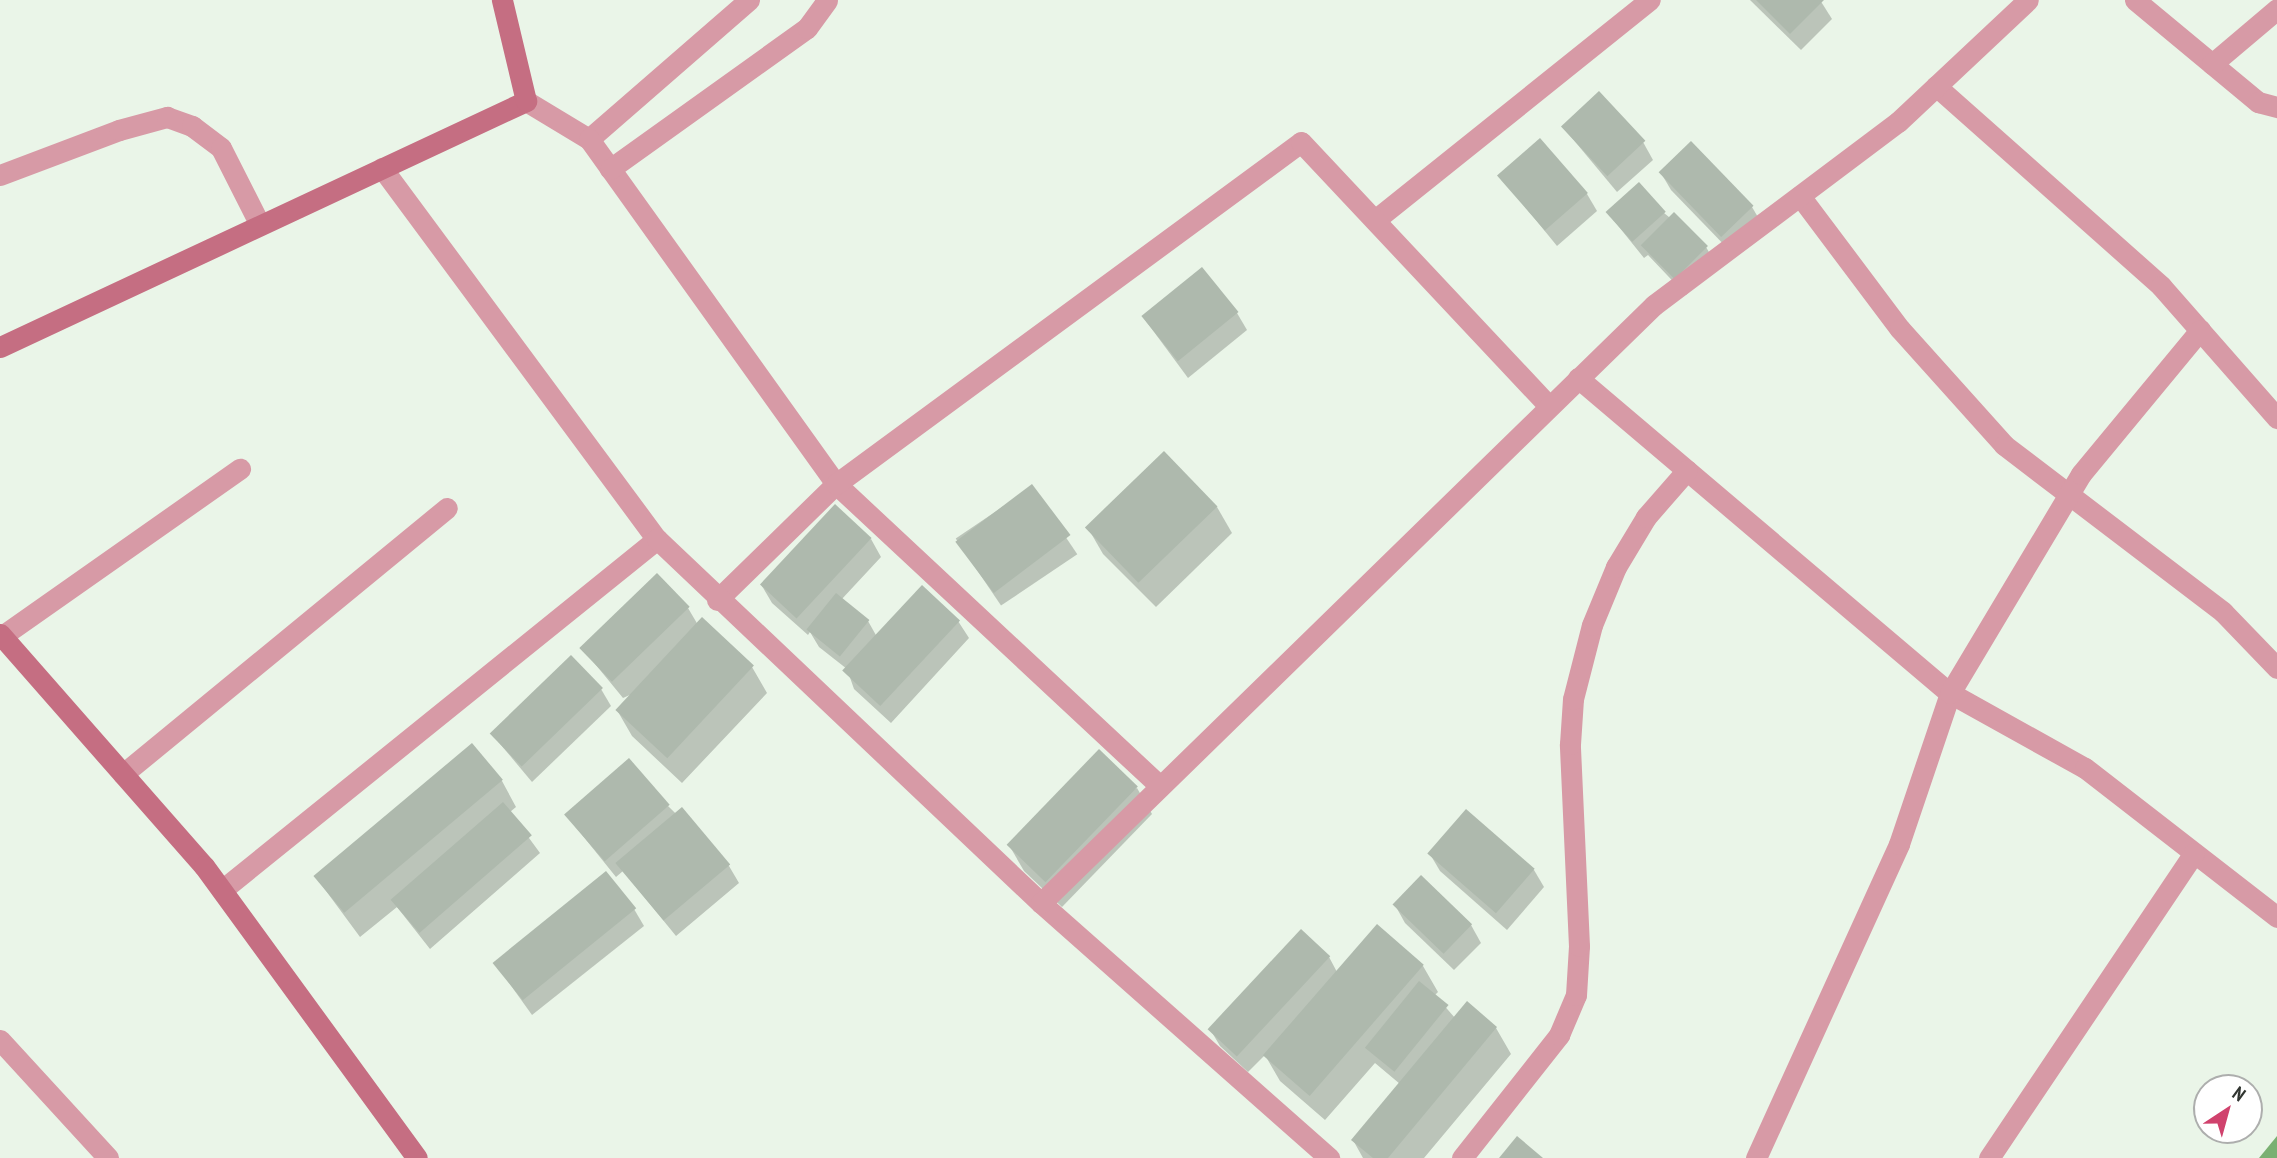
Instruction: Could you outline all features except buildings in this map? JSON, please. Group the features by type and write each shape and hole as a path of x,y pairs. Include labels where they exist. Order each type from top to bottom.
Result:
{"street":[{"path":"502,0 526,100 589,139 836,484 1158,785"},
{"path":"589,139 748,0"},
{"path":"610,169 807,28 827,0"},
{"path":"1375,220 1650,0"},
{"path":"1041,903 1158,785 1654,305 1898,122 2028,0"},
{"path":"2135,0 2258,102 2277,107"},
{"path":"2212,64 2277,9"},
{"path":"1936,86 2161,286 2277,418"},
{"path":"0,347 526,100"},
{"path":"0,174 119,130 167,117 192,126 220,148 260,225"},
{"path":"717,600 836,484 1301,142 1549,405"},
{"path":"382,168 657,539 717,600 1041,903 1329,1158"},
{"path":"1800,196 1900,329 1965,405 2004,445 2223,612 2277,668"},
{"path":"1756,1158 1899,844 1950,693 2069,494 2200,330"},
{"path":"1578,378 1950,693 2085,768 2277,917"},
{"path":"240,469 1,635 222,890 417,1158"},
{"path":"1462,1158 1559,1035 1576,995 1579,946 1570,744 1573,699 1591,625 1616,566 1646,517 1687,470"},
{"path":"124,774 447,508"},
{"path":"222,890 657,539"},
{"path":"1989,1158 2194,853"},
{"path":"0,1040 108,1158"}],"shaded area":[{"path":"2277,1136 2277,1158 2259,1158"}]}
